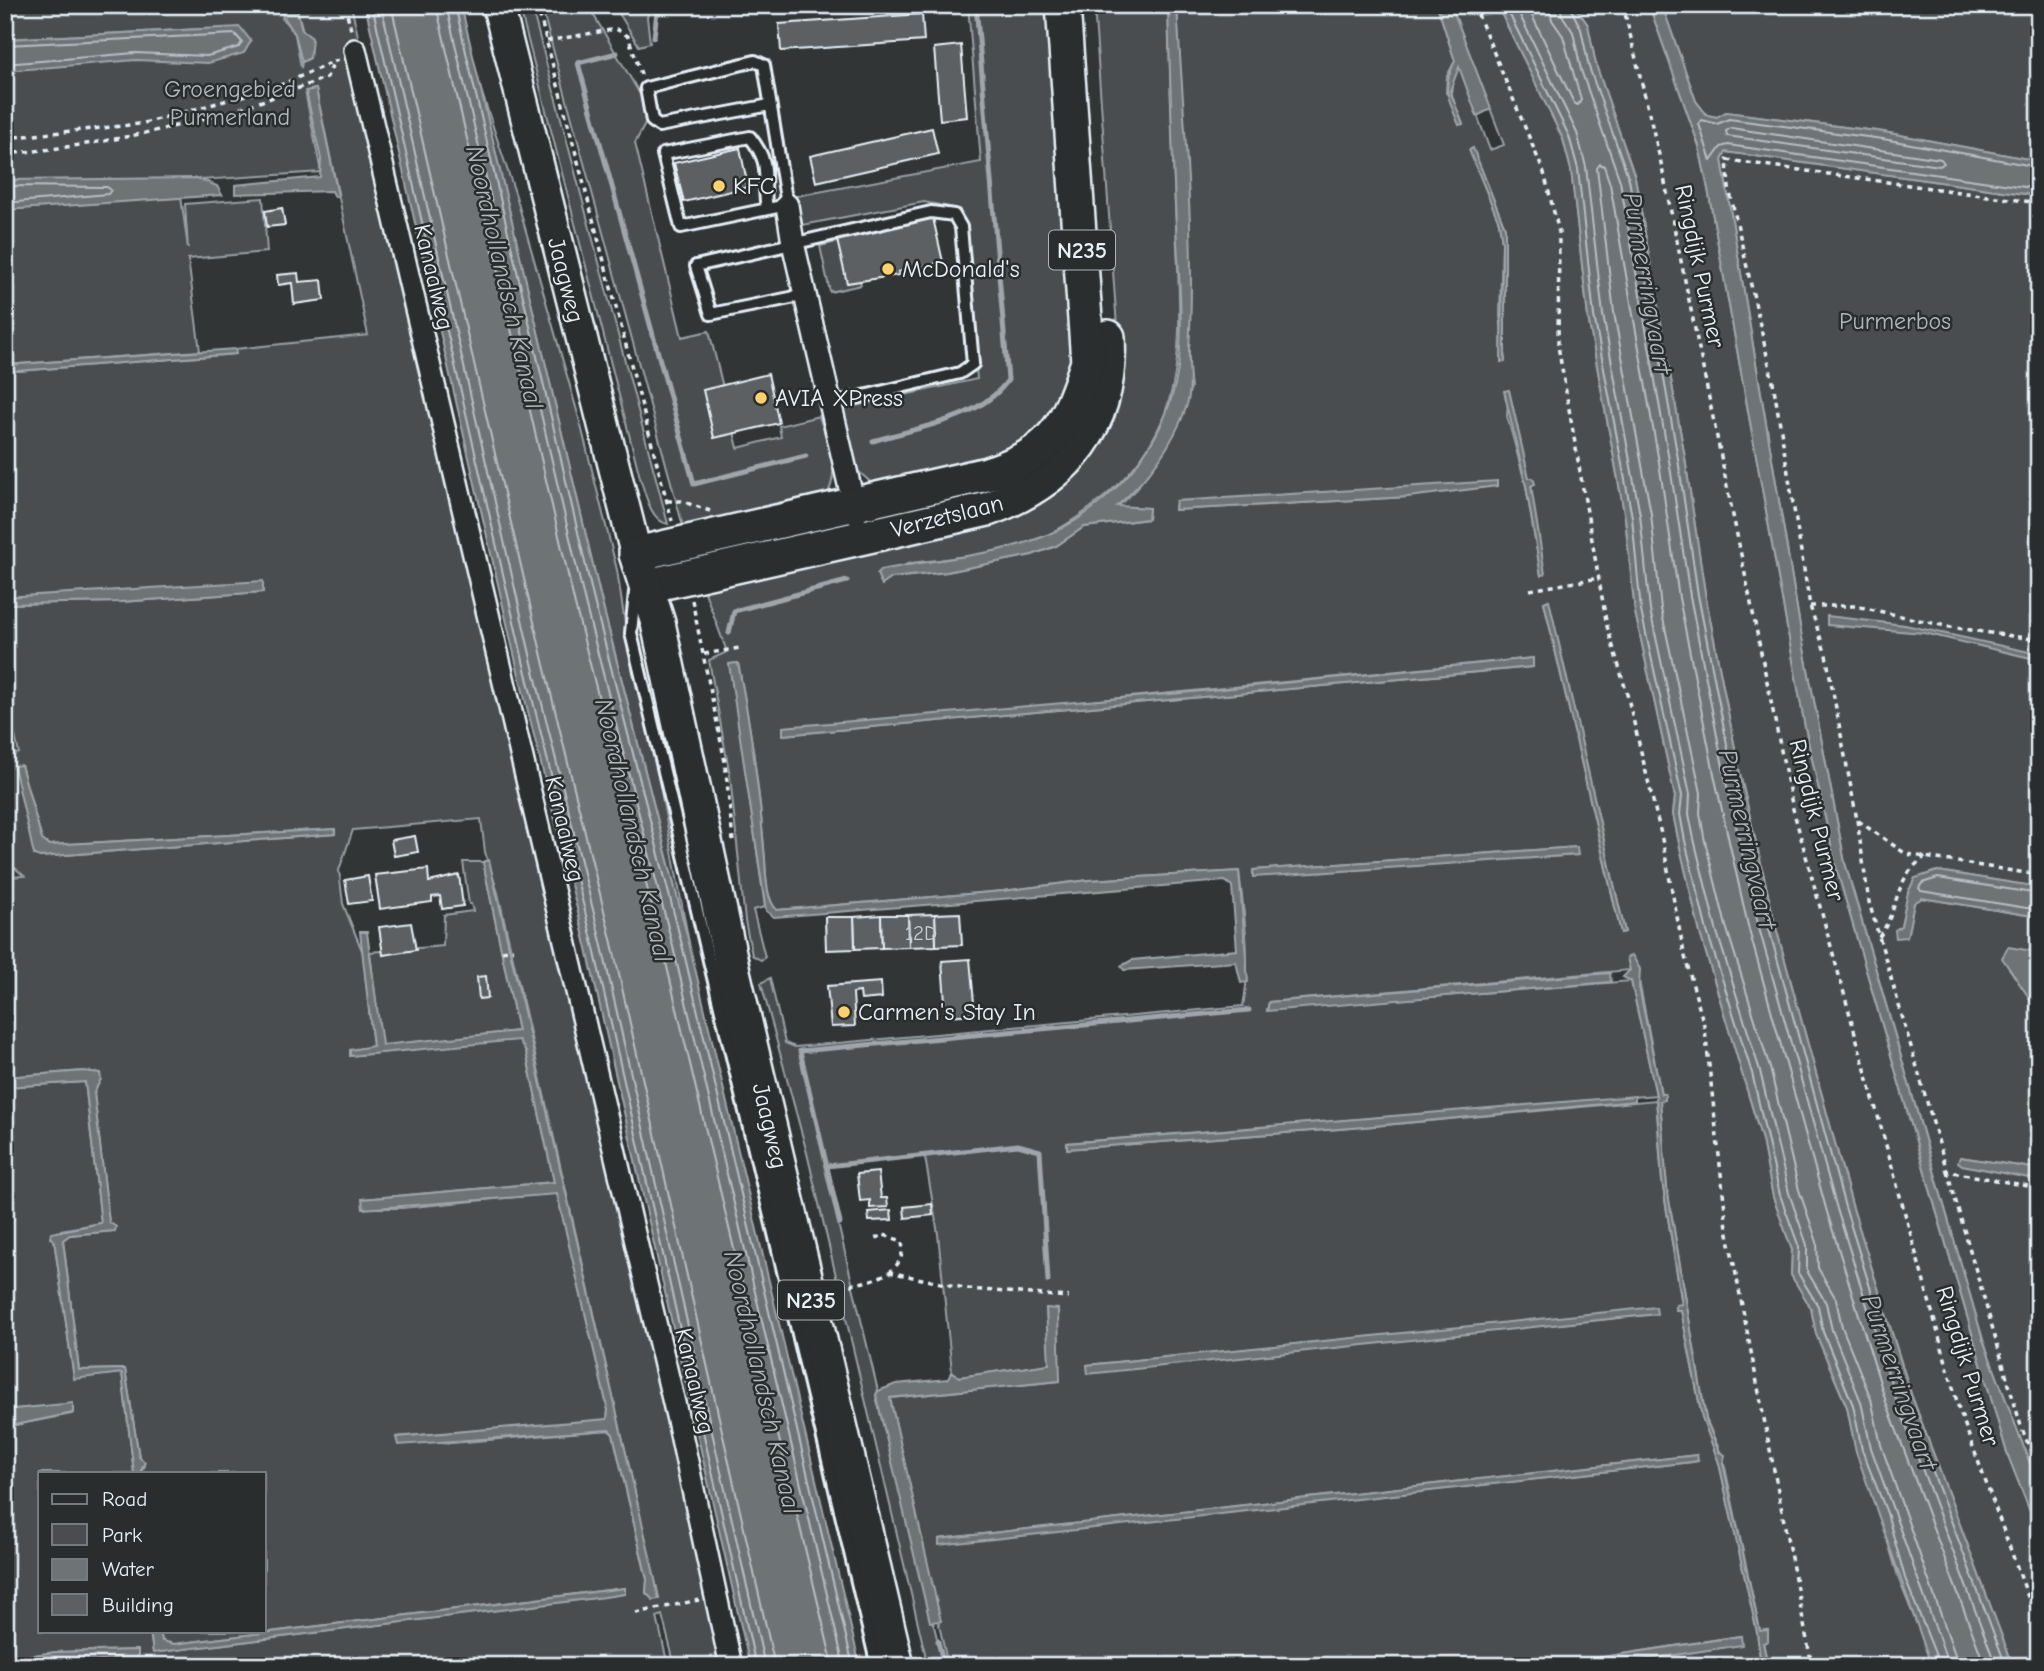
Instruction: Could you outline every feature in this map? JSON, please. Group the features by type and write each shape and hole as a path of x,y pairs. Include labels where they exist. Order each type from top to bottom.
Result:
{"main road":[{"name":"Jaagweg","path":"498,5 636,554 641,594 658,623 734,976 828,1290 897,1666"},
{"name":"Verzetslaan","path":"636,554 1013,466 1059,433 1073,409 1088,362 1063,5"},
{"name":"Verzetslaan","path":"641,594 687,577 988,509 1016,499 1072,457 1095,422 1105,396 1109,358 1085,5"}],"street":[{"name":"Kanaalweg","path":"355,50 672,1393 731,1666"},
{"name":"Verzetslaan","path":"777,207 793,243 853,505"},
{"path":"853,505 862,537"}],"lane":[{"name":"Verzetslaan","path":"646,88 755,61 766,69 777,207"},
{"path":"646,88 652,121 659,126 770,105"},
{"name":"Verzetslaan","path":"750,137 762,152 767,168 764,194 777,207 681,227 663,154 750,137"},
{"path":"804,295 711,314 696,266 931,212 954,215 961,227 973,364 960,373 830,404"},
{"name":"Jaagweg","path":"641,594 631,633 877,1666"}],"path":[{"path":"5,138 140,124 276,87 355,50 345,5"},
{"path":"537,5 678,545"},
{"path":"1474,5 1544,173 1559,232 1558,346 1607,626 1627,694 1661,834 1684,953 1706,1029 1727,1228 1812,1666"},
{"name":"Ringdijk Purmer","path":"1623,5 1661,163 1793,809 1959,1409 2039,1628"},
{"path":"547,41 616,29 628,36 646,88"},
{"path":"5,154 53,150 177,128 269,101 327,76 334,62"},
{"path":"2039,203 1727,160 1729,188 1773,382 1810,606 1825,655 1857,820 1869,902 2021,1426 2039,1472"},
{"path":"687,577 725,762 733,848"},
{"path":"1530,590 1599,578"},
{"path":"1810,606 1856,606 1950,628 2039,640"},
{"path":"704,654 740,648"},
{"path":"1857,820 1906,854 2039,875"},
{"path":"1879,937 1891,920 1902,878 1911,866 1924,857"},
{"path":"502,951 513,949"},
{"path":"1947,1171 2039,1188"},
{"path":"828,1290 897,1269 904,1254 902,1241 884,1235 872,1240"},
{"path":"889,1272 968,1289 1069,1297"},
{"path":"636,1613 715,1597"}],"green space":[{"name":"Groengebied Purmerland","path":"5,5 287,5 282,18 295,34 301,68 302,62 310,58 296,5 351,5 723,1666 675,1666 662,1615 657,1617 668,1666 138,1666 137,1650 56,1652 5,1659 5,1427 72,1414 72,1404 5,1410 5,1087 85,1082 101,1223 61,1230 54,1240 74,1378 122,1373 134,1472 38,1472 38,1632 150,1632 153,1653 625,1594 624,1588 174,1644 162,1641 160,1632 266,1632 266,1472 141,1472 145,1466 139,1457 125,1369 79,1370 63,1240 69,1235 114,1231 109,1223 94,1093 98,1082 84,1071 5,1077 5,877 24,876 15,868 5,868 5,721 11,755 19,753 5,694 5,604 120,602 262,592 5,597 5,372 235,354 235,349 368,335 316,89 305,91 321,172 5,193 5,45 201,29 5,39","holes":["21,765 42,840 49,845 335,829 335,834 40,857","481,819 485,852 498,893 659,1598 646,1593 647,1580 613,1434 608,1430 452,1443 396,1437 607,1420 608,1410 557,1193 402,1208 363,1208 363,1199 554,1182 526,1052 519,1039 350,1056 350,1050 373,1047 363,953 343,904 339,870 353,830"]},
{"path":"519,5 531,5 668,524 653,513 641,481"},
{"path":"541,5 612,5 593,14 651,113 635,143 682,337 709,331 738,448 781,437 779,426 819,416 833,467 831,486 826,496 684,530"},
{"path":"614,5 672,5 650,10 647,17 650,43 639,46"},
{"path":"968,5 1056,5 1075,385 1025,451 876,487 858,471 841,409 977,379 960,209 924,202 797,226 791,197 981,162"},
{"path":"1094,5 1168,5 1179,308 1178,353 1171,394 1157,432 1134,467 1099,501 1052,533 1012,548 907,564 892,578 947,572 1032,555 1056,546 1084,527 1148,519 1149,508 1117,507 1137,489 1191,388 1188,365 1190,271 1177,5 1437,5 1455,61 1447,76 1446,93 1454,102 1452,84 1459,66 1490,150 1504,145 1451,5 1497,5 1563,139 1571,170 1588,317 1625,518 1635,612 1675,797 1673,814 1700,933 1762,1140 1773,1197 1792,1250 1791,1275 1811,1308 1816,1334 1847,1407 1856,1452 1880,1515 1899,1580 1934,1666 1768,1666 1763,1642 1767,1630 1760,1631 1723,1458 1706,1419 1667,1188 1660,1100 1665,1094 1661,1094 1639,981 1630,970 1269,1002 1267,1010 1631,981 1656,1095 1067,1143 1067,1149 1352,1128 1656,1100 1662,1181 1682,1305 1676,1305 1677,1310 1681,1310 1702,1417 1719,1463 1757,1632 1761,1666 1601,1666 1741,1645 1740,1636 1544,1666 948,1666 890,1398 1059,1381 1057,1309 1046,1309 1050,1364 959,1377 952,1372 938,1234 925,1157 824,1165 878,1391 876,1395 944,1666 928,1666 807,1153 761,983 770,978 785,1043 795,1047 1243,1006 1247,955 1239,871 1089,880 1003,891 777,910 767,887 754,761 738,663 730,664 765,907 753,910 765,957 761,960 752,955 745,921 730,776 709,660 727,652 702,584 975,519 1119,355","holes":["1473,148 1505,228 1505,360 1500,316 1502,242 1499,222","1509,391 1529,479 1534,484 1531,485 1541,575 1526,486 1507,416","1408,497 1175,510 1176,501","1548,600 1625,932 1621,933 1544,602","1532,658 1532,667 783,735 1120,698","1577,847 1577,855 1253,876 1254,870","1656,1308 1656,1314 1430,1337 1087,1365","1696,1455 1698,1461 939,1544 939,1539"]},
{"path":"1574,5 1649,5 1699,146 1805,727 1836,867 2007,1453 2039,1534 2039,1666 2013,1666 1911,1394 1852,1205 1775,924 1740,774 1705,593 1685,458 1635,177 1596,65 1588,25"},
{"path":"1662,5 2039,5 2039,161 1884,132 1726,112 1717,117 1707,115 1696,101"},
{"path":"480,87 516,196 579,418 617,570 626,630 652,743 689,943 601,599"},
{"name":"Purmerbos","path":"1726,152 2039,196 2039,887 1938,871 1921,878 1915,884 1901,926 1907,937 1914,903 1922,898 2039,917 2039,1169 1960,1157 2039,1180 2039,1487 1983,1340 1845,863 1802,638 1722,160"},
{"path":"181,197 188,248 185,204 263,198 267,252 188,259 200,351 5,365 5,210"},
{"path":"850,239 861,285 830,292 820,246"},
{"path":"463,862 483,862 518,1031 381,1046 370,952 443,946 444,915 473,911 469,904"}],"water":[{"path":"287,5 296,5 302,30 312,38 310,58 302,62 295,34 280,11"},
{"name":"Noordhollandsch Kanaal","path":"365,5 461,5 601,599 689,943 860,1666 750,1666 586,945 517,667"},
{"path":"1168,5 1177,5 1188,178 1191,264 1190,387 1186,408 1166,449 1139,485 1117,506 1149,508 1148,519 1084,527 1056,546 1032,555 947,572 892,578 882,585 877,574 881,570 1006,548 1047,535 1068,524 1089,511 1126,477 1155,437 1173,392 1181,331"},
{"path":"1437,5 1451,5 1491,109 1477,116 1459,67 1450,91 1463,124 1459,125 1447,86 1455,61"},
{"name":"Purmerringvaart","path":"1497,5 1574,5 1588,25 1596,65 1635,177 1685,458 1705,593 1740,774 1775,924 1852,1205 1911,1394 2013,1666 1934,1666 1928,1656 1856,1452 1847,1407 1816,1334 1811,1308 1791,1275 1792,1250 1773,1197 1762,1140 1700,933 1673,814 1675,797 1635,612 1625,518 1588,317 1571,170 1563,139"},
{"path":"1649,5 1662,5 1696,101 1707,115 1717,117 1726,112 1884,132 2039,161 2039,196 1726,152 1722,160 1802,638 1845,863 1983,1340 2039,1487 2039,1534 2007,1453 1836,867 1805,727 1699,146"},
{"path":"240,27 251,41 244,53 208,63 136,60 5,71 5,39"},
{"path":"316,89 338,196 335,197 332,191 235,194 235,185 320,177 321,159 306,91"},
{"path":"1473,148 1505,228 1505,361 1501,362 1502,242 1499,222 1469,150"},
{"path":"197,178 217,186 222,195 5,210 5,180"},
{"path":"235,349 236,354 5,372 5,365"},
{"path":"1509,390 1529,478 1533,478 1535,484 1531,486 1545,574 1541,576 1526,486 1504,391"},
{"path":"1497,481 1497,486 1408,497 1175,510 1176,501"},
{"path":"263,581 263,592 120,602 5,604 5,597"},
{"path":"1549,600 1625,932 1621,933 1544,602"},
{"path":"1827,616 1905,625 2039,654 2039,660 1924,633 1827,625"},
{"path":"1533,658 1533,667 783,735 783,727 1181,693"},
{"path":"738,663 754,761 767,887 777,910 1003,891 1089,880 1239,871 1248,982 1241,983 1236,962 1124,970 1121,966 1132,960 1237,950 1232,886 1225,881 774,917 766,911 729,664"},
{"path":"21,765 42,840 49,845 335,829 335,834 40,857 34,855 14,766"},
{"path":"1577,847 1578,855 1253,877 1253,870"},
{"path":"489,860 659,1599 653,1600 646,1593 647,1579 613,1434 609,1430 398,1445 396,1437 607,1419 608,1410 557,1194 363,1209 362,1199 554,1182 526,1052 519,1040 350,1056 350,1050 373,1046 360,932 367,932 382,1045 518,1031 483,862"},
{"path":"1938,871 2039,887 2039,917 1922,898 1914,903 1907,937 1896,938 1895,930 1901,926 1908,892 1915,878"},
{"path":"2008,947 2039,952 2039,966 2032,974 2039,982 2039,1012 2002,958"},
{"path":"1632,955 1640,969 1639,987 1661,1094 1665,1094 1665,1100 1660,1101 1667,1188 1706,1419 1719,1452 1725,1455 1723,1463 1760,1631 1768,1630 1768,1641 1763,1643 1768,1666 1761,1666 1757,1632 1719,1463 1702,1417 1681,1310 1676,1310 1676,1305 1682,1304 1662,1181 1656,1095 1631,981 1623,977 1630,970 1627,958"},
{"path":"1610,973 1611,982 1267,1011 1269,1002"},
{"path":"84,1071 100,1073 101,1079 94,1093 109,1222 116,1227 115,1231 70,1235 63,1240 79,1370 125,1369 139,1457 145,1462 140,1472 134,1472 122,1373 74,1379 54,1240 50,1238 51,1233 101,1223 85,1082 5,1087 5,1077"},
{"path":"1635,1096 1635,1101 1352,1128 1067,1149 1067,1143"},
{"path":"1960,1157 2039,1169 2039,1180 1962,1165 1958,1162"},
{"path":"1656,1307 1657,1314 1088,1374 1087,1365"},
{"path":"1046,1308 1058,1309 1060,1381 890,1398 941,1621 930,1622 876,1395 878,1391 896,1384 948,1379 952,1372 959,1377 1049,1364"},
{"path":"73,1403 73,1413 5,1427 5,1410"},
{"path":"1697,1455 1698,1461 1692,1462 939,1545 939,1539"},
{"path":"625,1588 625,1594 605,1597 153,1653 150,1632 160,1632 162,1641 174,1644"},
{"path":"1741,1636 1742,1645 1601,1666 1544,1666"},
{"path":"138,1650 138,1666 131,1666 129,1660 5,1666 5,1659 56,1652"}],"building":[{"path":"922,14 924,41 781,51 779,24"},
{"path":"961,45 967,117 940,120 934,48"},
{"path":"932,128 938,154 816,182 810,156"},
{"path":"740,148 748,187 684,202 674,163"},
{"path":"282,208 285,225 267,227 265,211"},
{"path":"933,218 943,262 898,272 899,275 847,283 837,240"},
{"path":"298,273 299,282 322,280 324,300 294,304 292,283 278,285 277,275"},
{"path":"768,374 779,423 714,438 703,390"},
{"path":"415,836 418,852 394,856 391,840"},
{"path":"428,869 429,882 459,875 463,906 442,909 440,896 432,897 432,902 380,909 375,875"},
{"path":"368,876 372,901 349,904 345,880"},
{"path":"960,913 962,945 936,946 935,914"},
{"path":"935,914 936,946 909,947 908,915"},
{"path":"881,915 882,948 855,949 854,917"},
{"path":"881,915 908,915 909,947 882,948"},
{"path":"825,917 854,917 855,949 826,950"},
{"path":"411,923 416,950 383,955 379,927"},
{"path":"970,959 975,1014 946,1016 942,961"},
{"path":"486,976 488,998 479,999 477,977"},
{"path":"881,982 882,998 861,1000 860,992 853,993 855,1026 831,1027 827,986"},
{"path":"878,1172 881,1198 887,1198 888,1207 870,1208 870,1200 860,1201 857,1174"},
{"path":"932,1204 933,1215 905,1218 904,1207"},
{"path":"891,1210 892,1220 869,1221 868,1212"}],"waterway":[{"path":"654,37 657,11 726,5"},
{"path":"873,441 965,413 996,394 1008,380 976,5"},
{"path":"617,53 578,63 694,484 806,456"},
{"path":"729,633 734,611 847,581"},
{"path":"840,1223 800,1051 1249,1010"},
{"path":"827,1166 1018,1145 1040,1151 1048,1281"},
{"path":"938,1641 944,1666"}],"place":[{"name":"KFC","path":"719,186"},
{"name":"McDonald's","path":"888,269"},
{"name":"AVIA XPress","path":"761,398"},
{"name":"Carmen's Stay In","path":"844,1012"}]}
